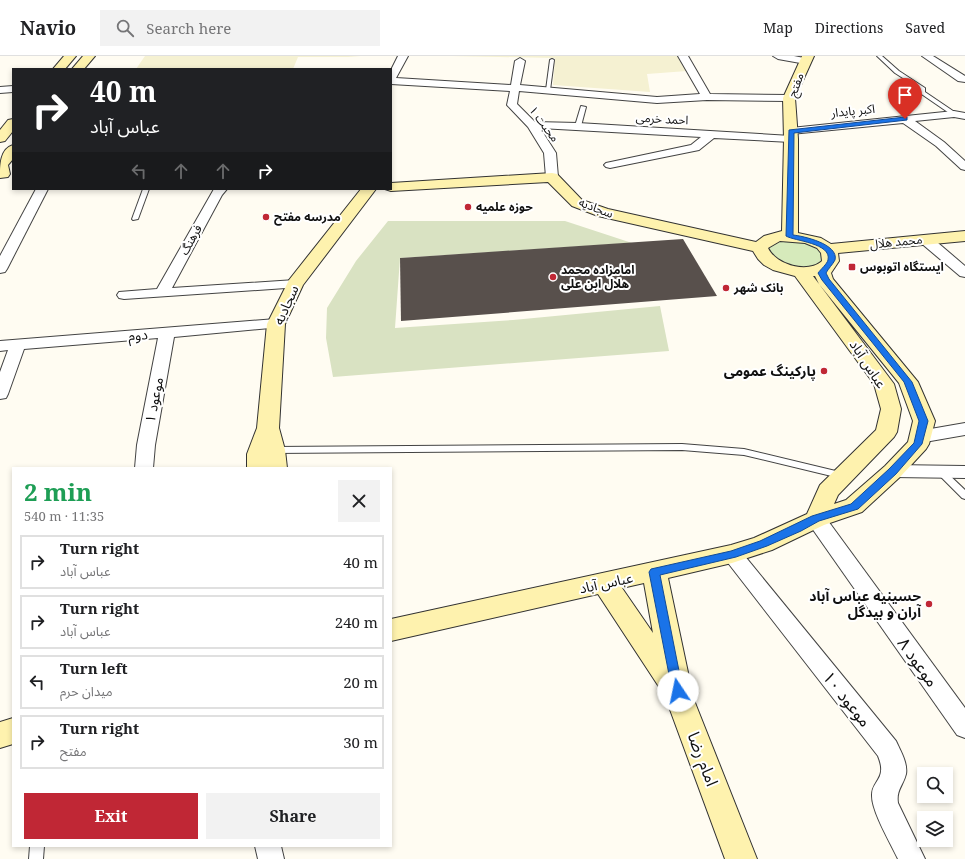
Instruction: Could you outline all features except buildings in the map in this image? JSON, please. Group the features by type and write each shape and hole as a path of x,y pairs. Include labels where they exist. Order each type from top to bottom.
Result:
{"main road":[{"path":"60,68 70,56"},
{"path":"79,68 89,56"},
{"name":"مفتح","path":"790,236 791,135 789,98 807,58"},
{"path":"0,138 12,124"},
{"path":"3,170 12,151"},
{"path":"392,187 552,177"},
{"name":"سجادیه","path":"552,177 577,203 603,213 760,248"},
{"name":"سجادیه","path":"275,459 268,428 276,324 295,284 368,190"},
{"path":"800,271 788,269 767,260 761,254 760,248 762,243 769,239 790,236 811,240 827,257"},
{"name":"محمد هلال","path":"800,271 811,271 827,257 926,240 965,236"},
{"name":"عباس آباد","path":"392,630 732,554 763,544 797,529 816,518 854,506 893,471 918,444 924,421 908,382 825,280 822,273 827,257"},
{"name":"عباس آباد","path":"800,271 884,384 891,409 886,432 828,491 816,518"},
{"path":"258,467 258,454 268,428"},
{"path":"654,572 678,691"},
{"name":"امام رضا","path":"605,583 678,691 741,859"},
{"path":"0,735 12,731"}],"street":[{"path":"392,78 403,56"},
{"path":"683,56 707,97"},
{"path":"778,56 807,58"},
{"path":"927,56 961,79 965,79"},
{"path":"516,90 520,62"},
{"path":"392,80 516,90 548,90 657,100 707,97 789,98"},
{"path":"0,90 12,89"},
{"name":"محبت ۱","path":"516,90 512,105 532,125 550,152 552,177"},
{"name":"اکبر پایدار","path":"791,135 905,119 954,114 965,116"},
{"path":"905,119 940,144 965,167"},
{"name":"احمد خرمی","path":"532,125 578,126 710,134 791,135"},
{"path":"610,165 695,148 710,134"},
{"path":"0,269 41,190"},
{"name":"فرهنگ","path":"162,292 220,190"},
{"path":"926,240 965,273"},
{"path":"124,295 295,284"},
{"name":"دوم","path":"0,346 276,324"},
{"name":"موعود ۱","path":"144,467 146,445 167,333"},
{"path":"0,394 18,345"},
{"path":"919,437 965,429"},
{"path":"893,471 965,472"},
{"name":"موعود ۸","path":"816,518 965,727"},
{"name":"موعود ۱۰","path":"732,554 887,749 894,762 894,773 884,795 886,805 912,859"},
{"path":"268,847 271,859"}],"lane":[{"path":"879,56 897,72 923,89 922,92 954,114"},
{"path":"548,90 552,60"},
{"path":"578,126 583,107"},
{"path":"135,219 146,190"},
{"path":"275,459 682,447 744,452 844,476"},
{"path":"941,472 965,496"},
{"path":"36,859 37,847"}],"shaded area":[{"path":"145,56 361,56 298,57 293,68 137,68"},
{"path":"451,56 681,56 687,71 647,74 650,92 553,85 555,58"}],"green space":[{"path":"388,221 565,221 632,243 400,258 395,328 513,320 660,306 669,351 333,377 326,338 327,308 356,261"},
{"path":"789,238 817,245 825,255 821,264 800,267 769,258 767,244"}],"place":[{"name":"حوزه علمیه","path":"468,207"},
{"name":"مدرسه مفتح","path":"266,217"},
{"name":"ایستگاه اتوبوس","path":"852,267"},
{"name":"امامزاده محمد هلال ابن علی","path":"553,277"},
{"name":"بانک شهر","path":"726,288"},
{"name":"پارکینگ عمومی","path":"824,371"},
{"name":"حسینیه عباس آباد آران و بیدگل","path":"929,604"}],"route":[{"path":"678,691 654,572 732,554 763,544 797,529 816,518 854,506 893,471 918,444 924,421 908,382 873,337 825,280 822,273 831,260 831,255 821,244 801,237 790,236 791,131 905,119"}]}
